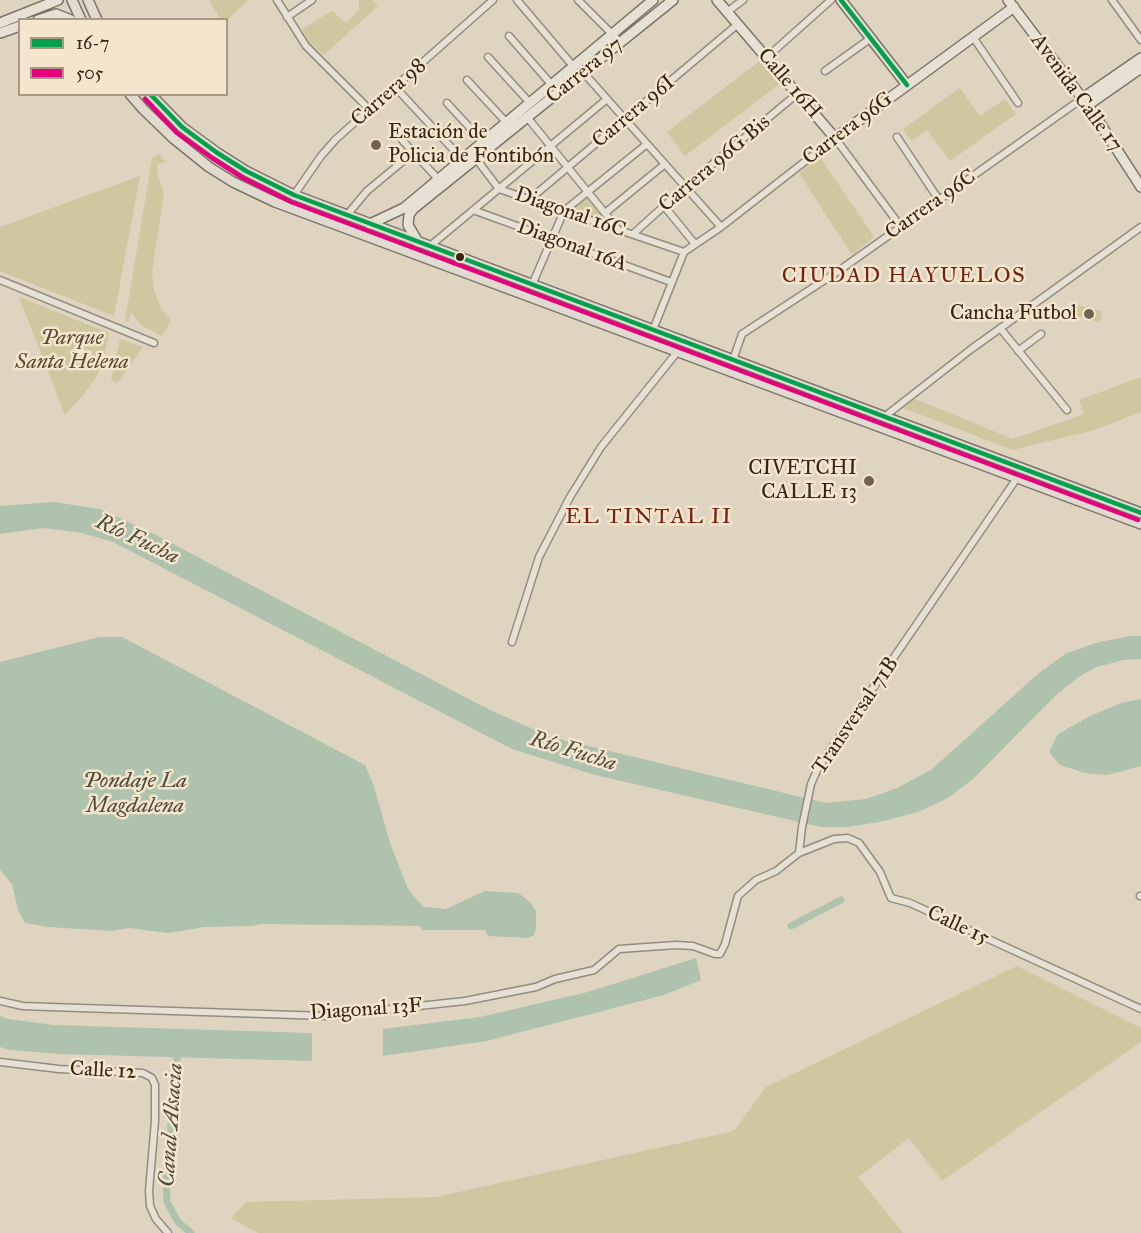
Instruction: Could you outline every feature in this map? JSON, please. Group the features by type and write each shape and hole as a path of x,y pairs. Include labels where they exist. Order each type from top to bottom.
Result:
{"main road":[{"path":"72,0 80,18"},
{"path":"87,0 96,18"},
{"path":"132,96 153,119 191,153 220,174 258,194 332,224 1141,524"},
{"path":"152,96 182,127 216,152 246,171 294,195 1141,513"}],"street":[{"path":"0,23 58,0"},
{"path":"277,0 306,46 370,110"},
{"path":"287,17 312,0"},
{"name":"Carrera 98","path":"294,195 321,156 336,139 494,0"},
{"path":"517,0 573,66"},
{"path":"578,0 620,42"},
{"name":"Carrera 97","path":"370,224 398,212 462,159 473,155 483,142 506,122 652,0"},
{"name":"Carrera 97","path":"418,242 408,225 411,211 473,155 527,117 673,0"},
{"name":"Calle 16H","path":"717,0 835,138 901,227"},
{"path":"727,12 743,0"},
{"path":"766,58 831,0"},
{"path":"841,0 908,85"},
{"path":"1112,0 1141,40"},
{"name":"Carrera 96G","path":"684,252 721,227 835,138 973,37 1011,4"},
{"name":"Avenida Calle 17","path":"1011,4 1086,102 1141,187"},
{"path":"44,18 56,14 66,18"},
{"name":"Carrera 96I","path":"530,199 738,24"},
{"path":"0,33 18,27"},
{"path":"509,36 551,84"},
{"path":"973,37 1018,103"},
{"path":"825,71 871,38"},
{"path":"488,57 530,103"},
{"name":"Carrera 96C","path":"1086,102 1141,58"},
{"name":"Carrera 96C","path":"733,360 742,334 1086,102 1141,68"},
{"path":"583,72 721,227"},
{"path":"467,80 506,122"},
{"path":"396,88 462,159"},
{"name":"Carrera 96G Bis","path":"633,234 685,187 798,94"},
{"path":"430,247 607,99"},
{"path":"447,104 483,142"},
{"path":"527,117 618,229"},
{"path":"897,137 939,200"},
{"path":"402,140 438,179"},
{"path":"532,285 564,211 647,144"},
{"path":"347,215 366,191 414,152"},
{"name":"Diagonal 16C","path":"473,155 499,189 684,252"},
{"path":"605,213 665,164"},
{"path":"664,206 695,244"},
{"name":"Diagonal 16A","path":"473,210 671,282"},
{"path":"884,417 1000,328 1141,226"},
{"path":"653,330 684,252"},
{"path":"0,280 154,343"},
{"path":"1000,328 1067,410"},
{"path":"1018,351 1041,334"},
{"path":"512,642 539,557 570,497 600,447 678,351"},
{"name":"Transversal 71B","path":"799,853 811,784 818,768 1017,478"},
{"name":"Calle 15","path":"799,853 834,838 848,838 859,843 880,872 891,898 910,903 1141,1009"},
{"name":"Diagonal 13F","path":"0,1001 23,1006 326,1016 465,1001 536,987 555,979 594,970 619,949 676,945 693,946 720,954 725,944 738,896 756,880 776,871 799,853"},
{"name":"Calle 12","path":"0,1062 59,1069 143,1073 152,1078 155,1085 155,1121 150,1198 156,1219 168,1233"}],"green space":[{"path":"209,0 248,0 228,19 219,18"},
{"path":"359,0 372,0 378,6 324,55 310,43 302,29 332,11 346,23 359,10"},
{"path":"761,60 779,84 685,156 667,132"},
{"path":"960,88 980,116 1005,99 1016,114 950,161 927,130 911,141 903,129"},
{"path":"159,154 166,162 157,164 157,173 164,193 152,272 154,290 161,309 171,320 162,336 141,325 131,312 128,322 125,321 152,159"},
{"path":"820,157 874,237 852,255 799,173"},
{"path":"140,176 114,316 0,271 0,227"},
{"path":"590,195 611,224 570,210"},
{"name":"Parque Santa Helena","path":"19,297 109,333 102,365 97,376 65,415"},
{"name":"Cancha Futbol","path":"1078,305 1102,311 1100,322 1075,316"},
{"path":"120,339 143,347 117,383 111,380"},
{"path":"1141,377 1141,412 1094,430 1013,450 903,408 915,399 1013,439 1084,414 1079,400"},
{"path":"1017,966 1141,1028 1141,1042 942,1181 909,1138 858,1177 903,1233 258,1233 231,1218 246,1202 436,1197 734,1131 766,1087"}],"water":[{"name":"Río Fucha","path":"54,502 100,509 150,532 488,709 551,737 826,803 866,799 897,788 931,770 1040,672 1067,653 1099,642 1141,636 1141,659 1123,660 1097,667 1080,676 1056,695 973,779 948,798 918,812 879,822 848,827 821,827 595,775 512,749 113,542 82,533 43,528 0,534 0,506"},
{"name":"Pondaje La Magdalena","path":"99,637 122,637 365,765 374,786 390,843 408,889 416,899 424,907 446,909 485,891 518,893 529,901 536,911 534,935 528,938 488,936 485,930 422,930 420,926 261,924 205,927 168,933 129,928 112,931 48,927 25,923 18,910 12,884 0,870 0,662"},
{"path":"1141,699 1141,766 1107,775 1085,773 1060,765 1049,752 1058,734 1090,716 1121,703"},
{"path":"696,958 701,980 664,995 487,1041 383,1056 383,1029 480,1017 588,992"},
{"path":"0,1016 54,1025 312,1033 312,1061 59,1054 10,1050 0,1047"}],"waterway":[{"path":"791,926 841,900"},
{"name":"Canal Alsacia","path":"178,1048 166,1179 167,1202 178,1222 191,1233"}],"transit line":[{"name":"16-7","path":"841,0 907,85"},
{"name":"16-7","path":"152,96 182,127 216,152 246,171 294,195 1141,513"},
{"name":"505","path":"145,99 177,133 212,158 243,178 291,202 1138,520"}],"place":[{"name":"Estación de Policia de Fontibón","path":"376,145"},
{"name":"Cancha Futbol","path":"1089,314"},
{"name":"CIVETCHI CALLE 13","path":"869,481"}],"district":[{"name":"CIUDAD HAYUELOS","path":"904,277"},
{"name":"EL TINTAL II","path":"649,518"}]}
